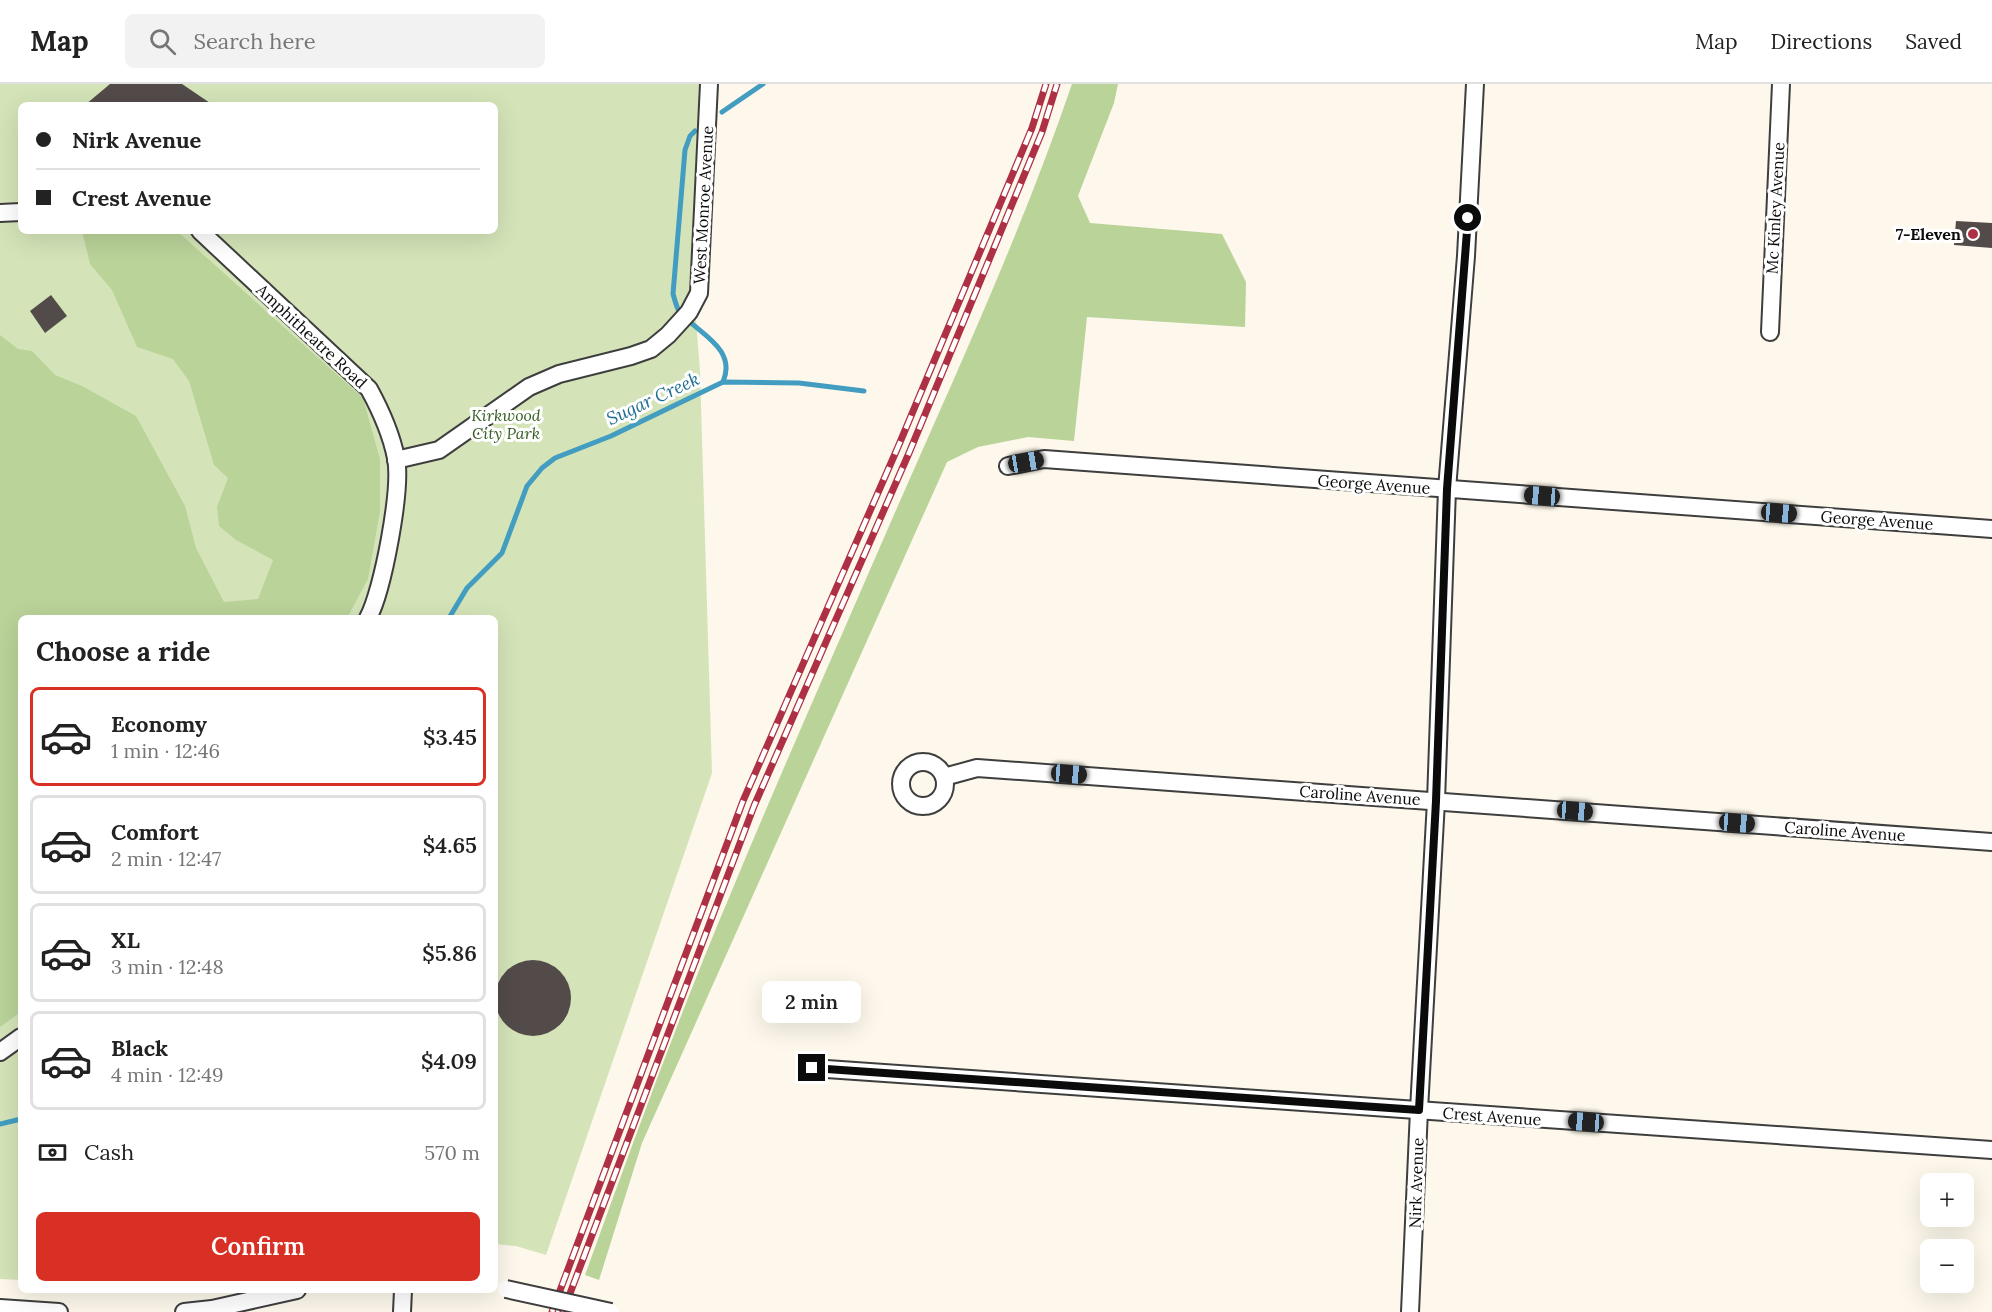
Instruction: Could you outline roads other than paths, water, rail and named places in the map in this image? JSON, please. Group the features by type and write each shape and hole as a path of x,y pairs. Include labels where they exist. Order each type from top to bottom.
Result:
{"street":[{"name":"West Monroe Avenue","path":"396,460 439,450 529,387 559,374 651,349 668,335 689,312 699,293 709,84"},
{"name":"Nirk Avenue","path":"1410,1312 1436,801 1447,489 1466,256 1476,84"},
{"name":"Mc Kinley Avenue","path":"1770,332 1781,84"},
{"path":"0,213 18,212"},
{"name":"Amphitheatre Road","path":"203,234 369,389 387,423 396,460 394,508 386,560 369,615"},
{"name":"George Avenue","path":"1008,465 1044,459 1992,529"},
{"name":"Caroline Avenue","path":"944,777 978,768 1992,842"},
{"path":"0,1052 18,1039"},
{"name":"Crest Avenue","path":"812,1068 1992,1150"},
{"path":"501,1288 611,1312"},
{"path":"184,1312 212,1309 284,1293"},
{"path":"402,1312 403,1293"},
{"path":"0,1308 59,1312"}],"waterway":[{"name":"Sugar Creek","path":"722,112 763,84"},
{"name":"Sugar Creek","path":"695,131 690,136 685,150 673,294 679,311 720,350 725,359 726,370 723,382"},
{"name":"Sugar Creek","path":"451,615 467,588 502,553 527,486 542,468 555,458 611,436 723,382 799,383 864,391"},
{"name":"Sugar Creek","path":"0,1124 18,1120"}],"railway":[{"path":"552,1312 743,801 898,447 1032,128 1046,84"},
{"path":"563,1312 754,806 909,453 1042,132 1057,84"}],"place":[{"name":"7-Eleven","path":"1973,234"}],"park label":[{"name":"Kirkwood City Park","path":"506,424"}]}
